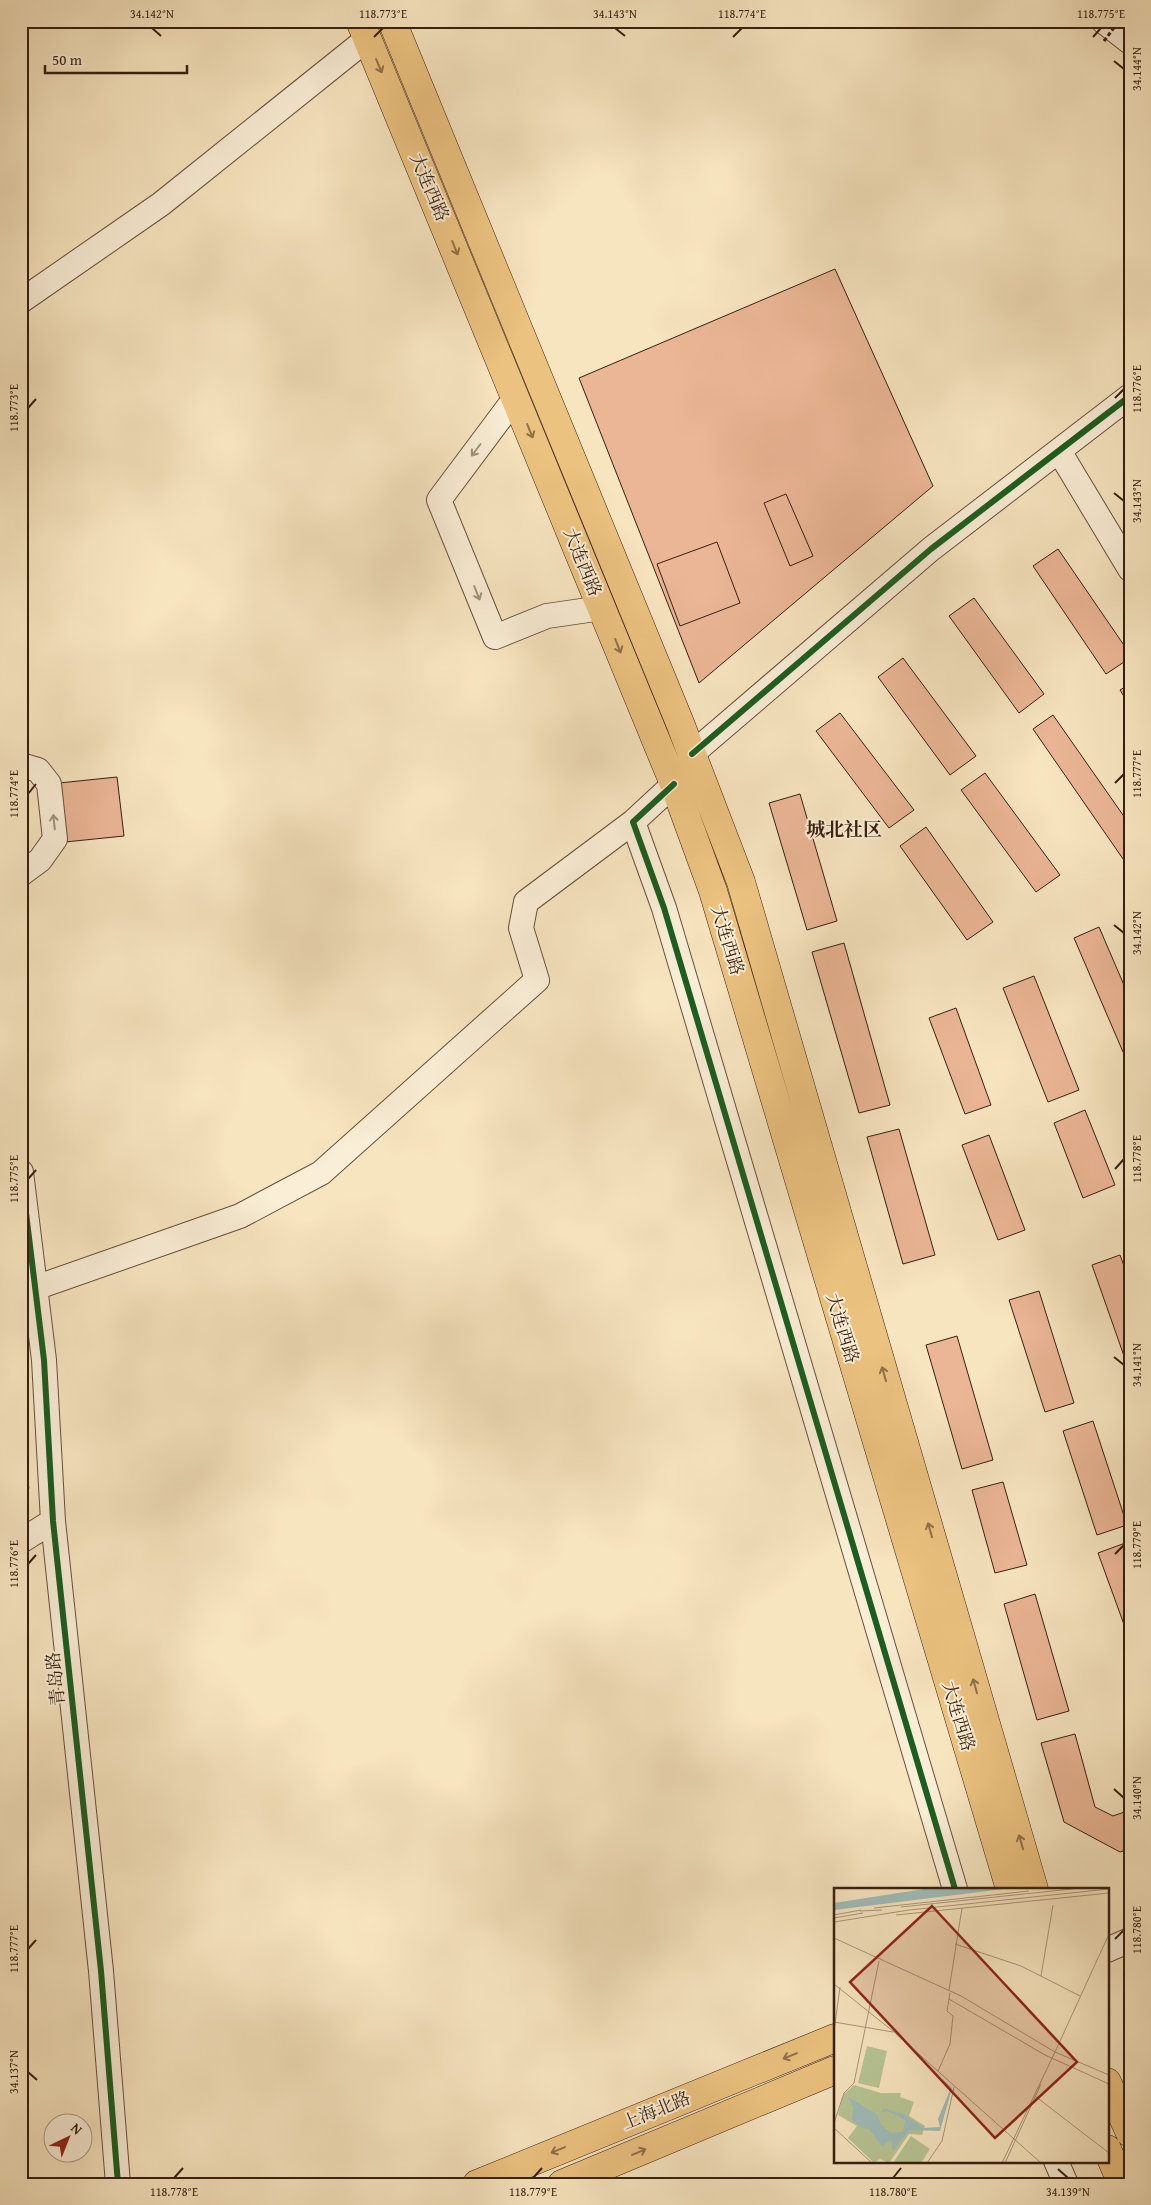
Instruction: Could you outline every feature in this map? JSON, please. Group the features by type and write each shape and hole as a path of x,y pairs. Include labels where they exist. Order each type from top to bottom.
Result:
{"main road":[{"name":"大连西路","path":"392,21 692,754 741,882 1034,1888"},
{"name":"大连西路","path":"364,30 674,784 713,891 1010,1888"},
{"name":"上海北路","path":"477,2184 834,2038"},
{"name":"上海北路","path":"562,2184 602,2176 834,2070"},
{"path":"1108,2084 1130,2133"},
{"path":"1108,2151 1122,2184"}],"street":[{"path":"21,301 161,204 364,30"},
{"path":"1103,31 1130,42"},
{"path":"692,754 931,550 1130,396"},
{"path":"516,397 439,500 495,637 547,616 602,608"},
{"path":"1059,451 1130,569"},
{"path":"21,765 38,770 50,784 55,839 40,860 21,874"},
{"path":"35,1288 240,1216 321,1173 537,980 521,928 526,902 633,822 674,784"},
{"path":"633,822 667,917 955,1888"},
{"name":"青岛路","path":"21,1172 44,1360 53,1521 101,1971 118,2184"},
{"path":"21,1541 53,1521"},
{"path":"1108,1950 1130,1940"},
{"path":"594,2135 602,2176"},
{"path":"1056,2162 1066,2184"}],"path":[{"path":"1103,31 1119,21"}],"water":[{"path":"21,1441 29,1488 21,1512"}],"building":[{"path":"835,269 933,486 699,683 579,378"},
{"path":"786,494 813,556 790,566 764,503"},
{"path":"717,542 740,603 680,626 657,564"},
{"path":"1058,549 1130,654 1130,658 1106,674 1033,566"},
{"path":"974,598 1044,694 1019,713 949,616"},
{"path":"903,658 976,756 950,775 878,677"},
{"path":"1130,684 1130,706 1120,690"},
{"path":"840,713 914,810 889,828 816,731"},
{"path":"1053,715 1130,825 1130,869 1033,729"},
{"path":"985,773 1060,875 1036,892 961,790"},
{"path":"117,777 124,836 65,842 59,783"},
{"path":"800,794 837,921 807,930 769,803"},
{"path":"926,827 993,922 967,940 900,846"},
{"path":"1099,927 1130,999 1130,1049 1123,1052 1074,938"},
{"path":"844,943 890,1105 859,1113 812,952"},
{"path":"1034,976 1079,1090 1048,1102 1003,988"},
{"path":"956,1008 991,1105 965,1114 929,1018"},
{"path":"1085,1110 1115,1185 1083,1198 1054,1123"},
{"path":"899,1129 935,1255 903,1264 867,1137"},
{"path":"989,1135 1025,1230 998,1240 962,1145"},
{"path":"1120,1255 1130,1282 1130,1373 1092,1265"},
{"path":"1039,1291 1074,1403 1045,1412 1009,1300"},
{"path":"957,1336 993,1460 962,1469 926,1345"},
{"path":"1093,1421 1127,1525 1097,1535 1063,1431"},
{"path":"1003,1482 1027,1565 995,1573 972,1490"},
{"path":"1128,1542 1130,1548 1130,1641 1098,1553"},
{"path":"1035,1594 1069,1711 1037,1720 1004,1604"},
{"path":"1075,1734 1095,1807 1113,1816 1130,1810 1130,1849 1120,1852 1064,1822 1041,1743"}],"cycle path":[{"path":"692,754 931,549 1130,396"},
{"path":"674,784 633,822 664,908 955,1888"},
{"path":"21,1172 44,1360 53,1521 101,1971 118,2184"}],"district":[{"name":"城北社区","path":"844,829"}]}
